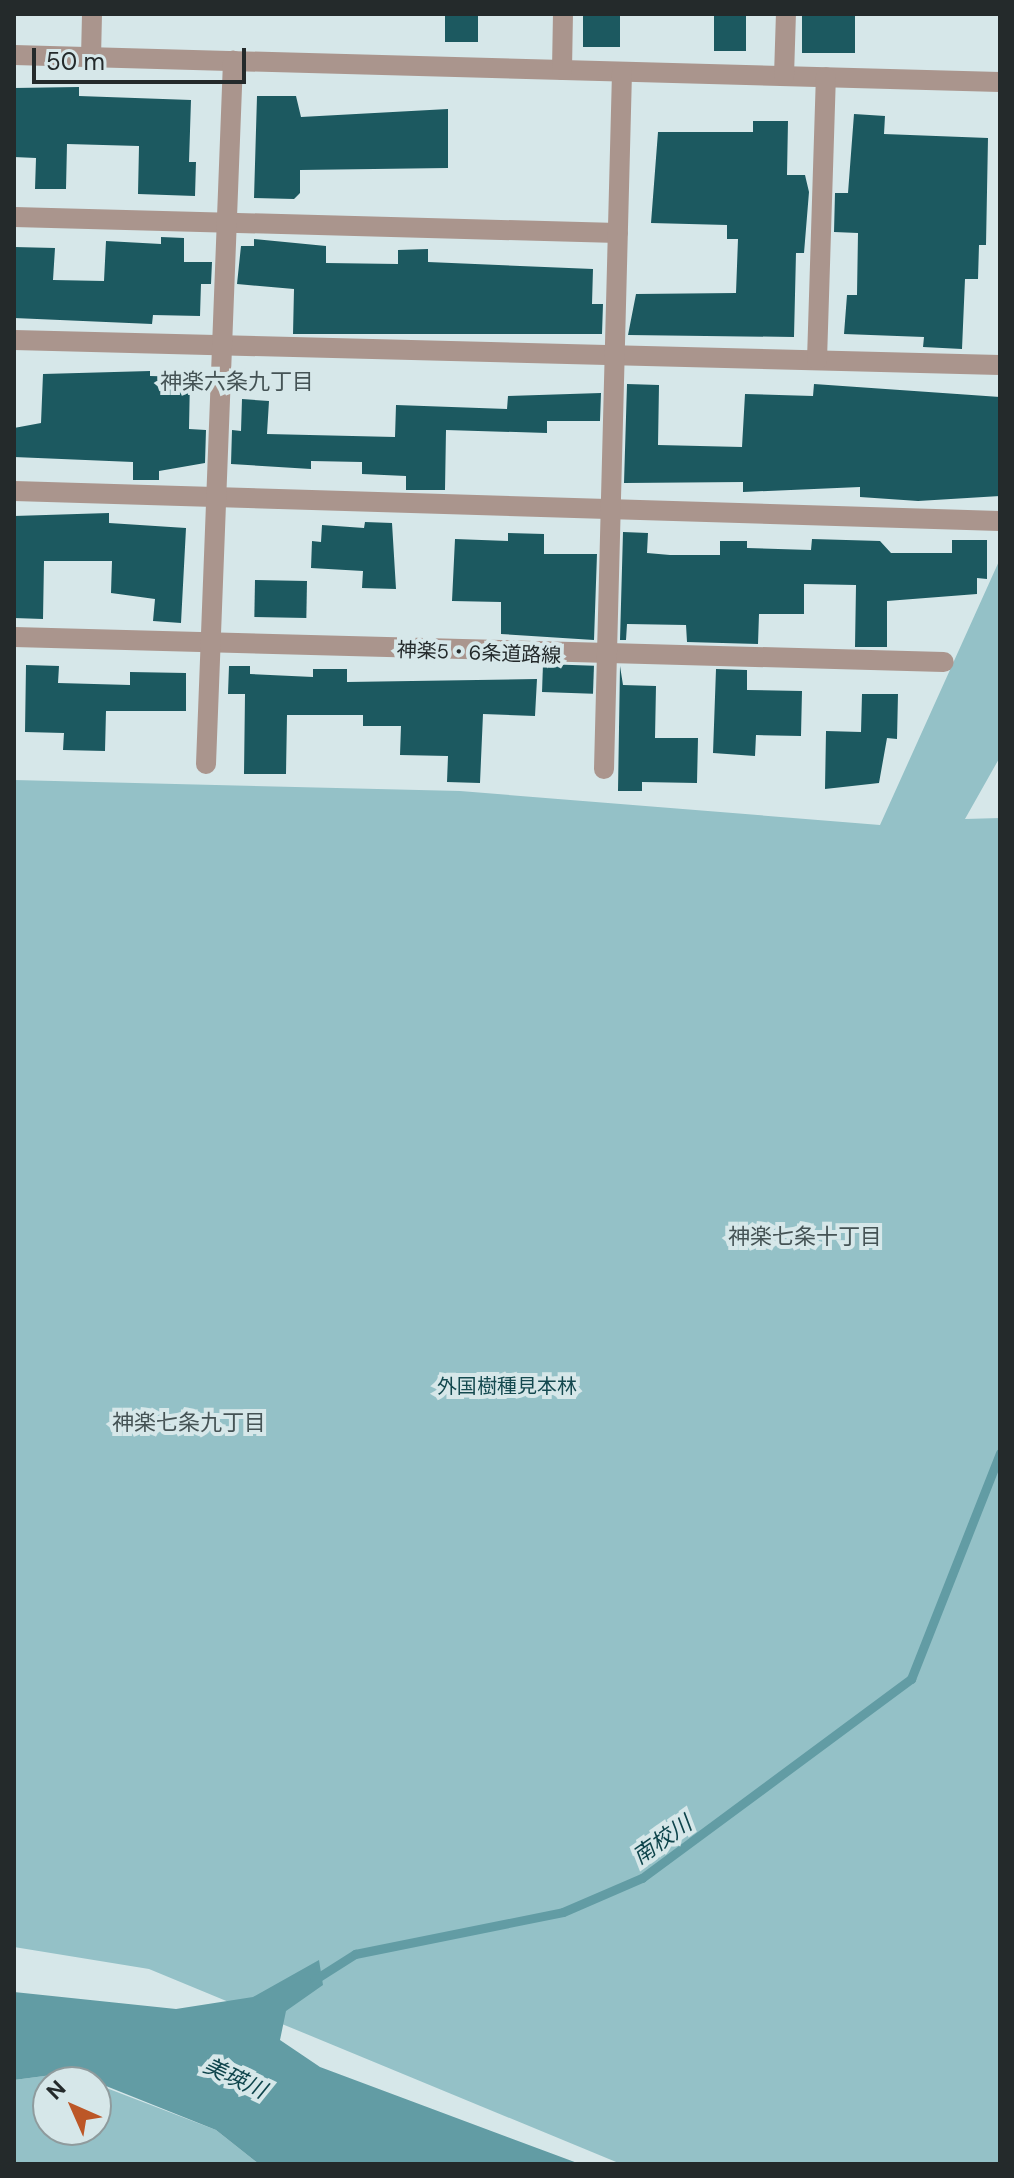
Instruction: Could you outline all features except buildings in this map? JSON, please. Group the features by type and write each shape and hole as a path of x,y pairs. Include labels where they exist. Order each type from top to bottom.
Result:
{"street":[{"path":"91,58 92,14"},
{"path":"562,70 563,14"},
{"path":"784,76 786,14"},
{"path":"14,55 1000,82"},
{"path":"206,764 233,61"},
{"path":"604,769 607,509 622,72"},
{"path":"817,360 826,77"},
{"path":"14,217 618,233"},
{"path":"14,340 1000,365"},
{"path":"14,491 1000,521"},
{"name":"神楽5・6条道路線","path":"14,637 606,657 944,662"}],"green space":[{"name":"外国樹種見本林","path":"1000,559 1000,757 965,819 1000,818 1000,2164 621,2164 149,1969 14,1947 14,780 460,791 880,825"},
{"path":"32,2078 32,2146 112,2146 112,2090 216,2130 259,2164 14,2164 14,2080"}],"water":[{"name":"美瑛川","path":"319,1960 323,1985 286,2011 280,2040 320,2067 580,2164 259,2164 216,2130 112,2088 112,2066 32,2066 32,2078 14,2080 14,1992 176,2009 253,1997"}],"waterway":[{"name":"南校川","path":"314,1980 355,1954 563,1912 642,1878 911,1679 1000,1453"}],"district":[{"name":"神楽六条九丁目","path":"237,382"},
{"name":"神楽七条十丁目","path":"805,1237"},
{"name":"神楽七条九丁目","path":"189,1423"}]}
